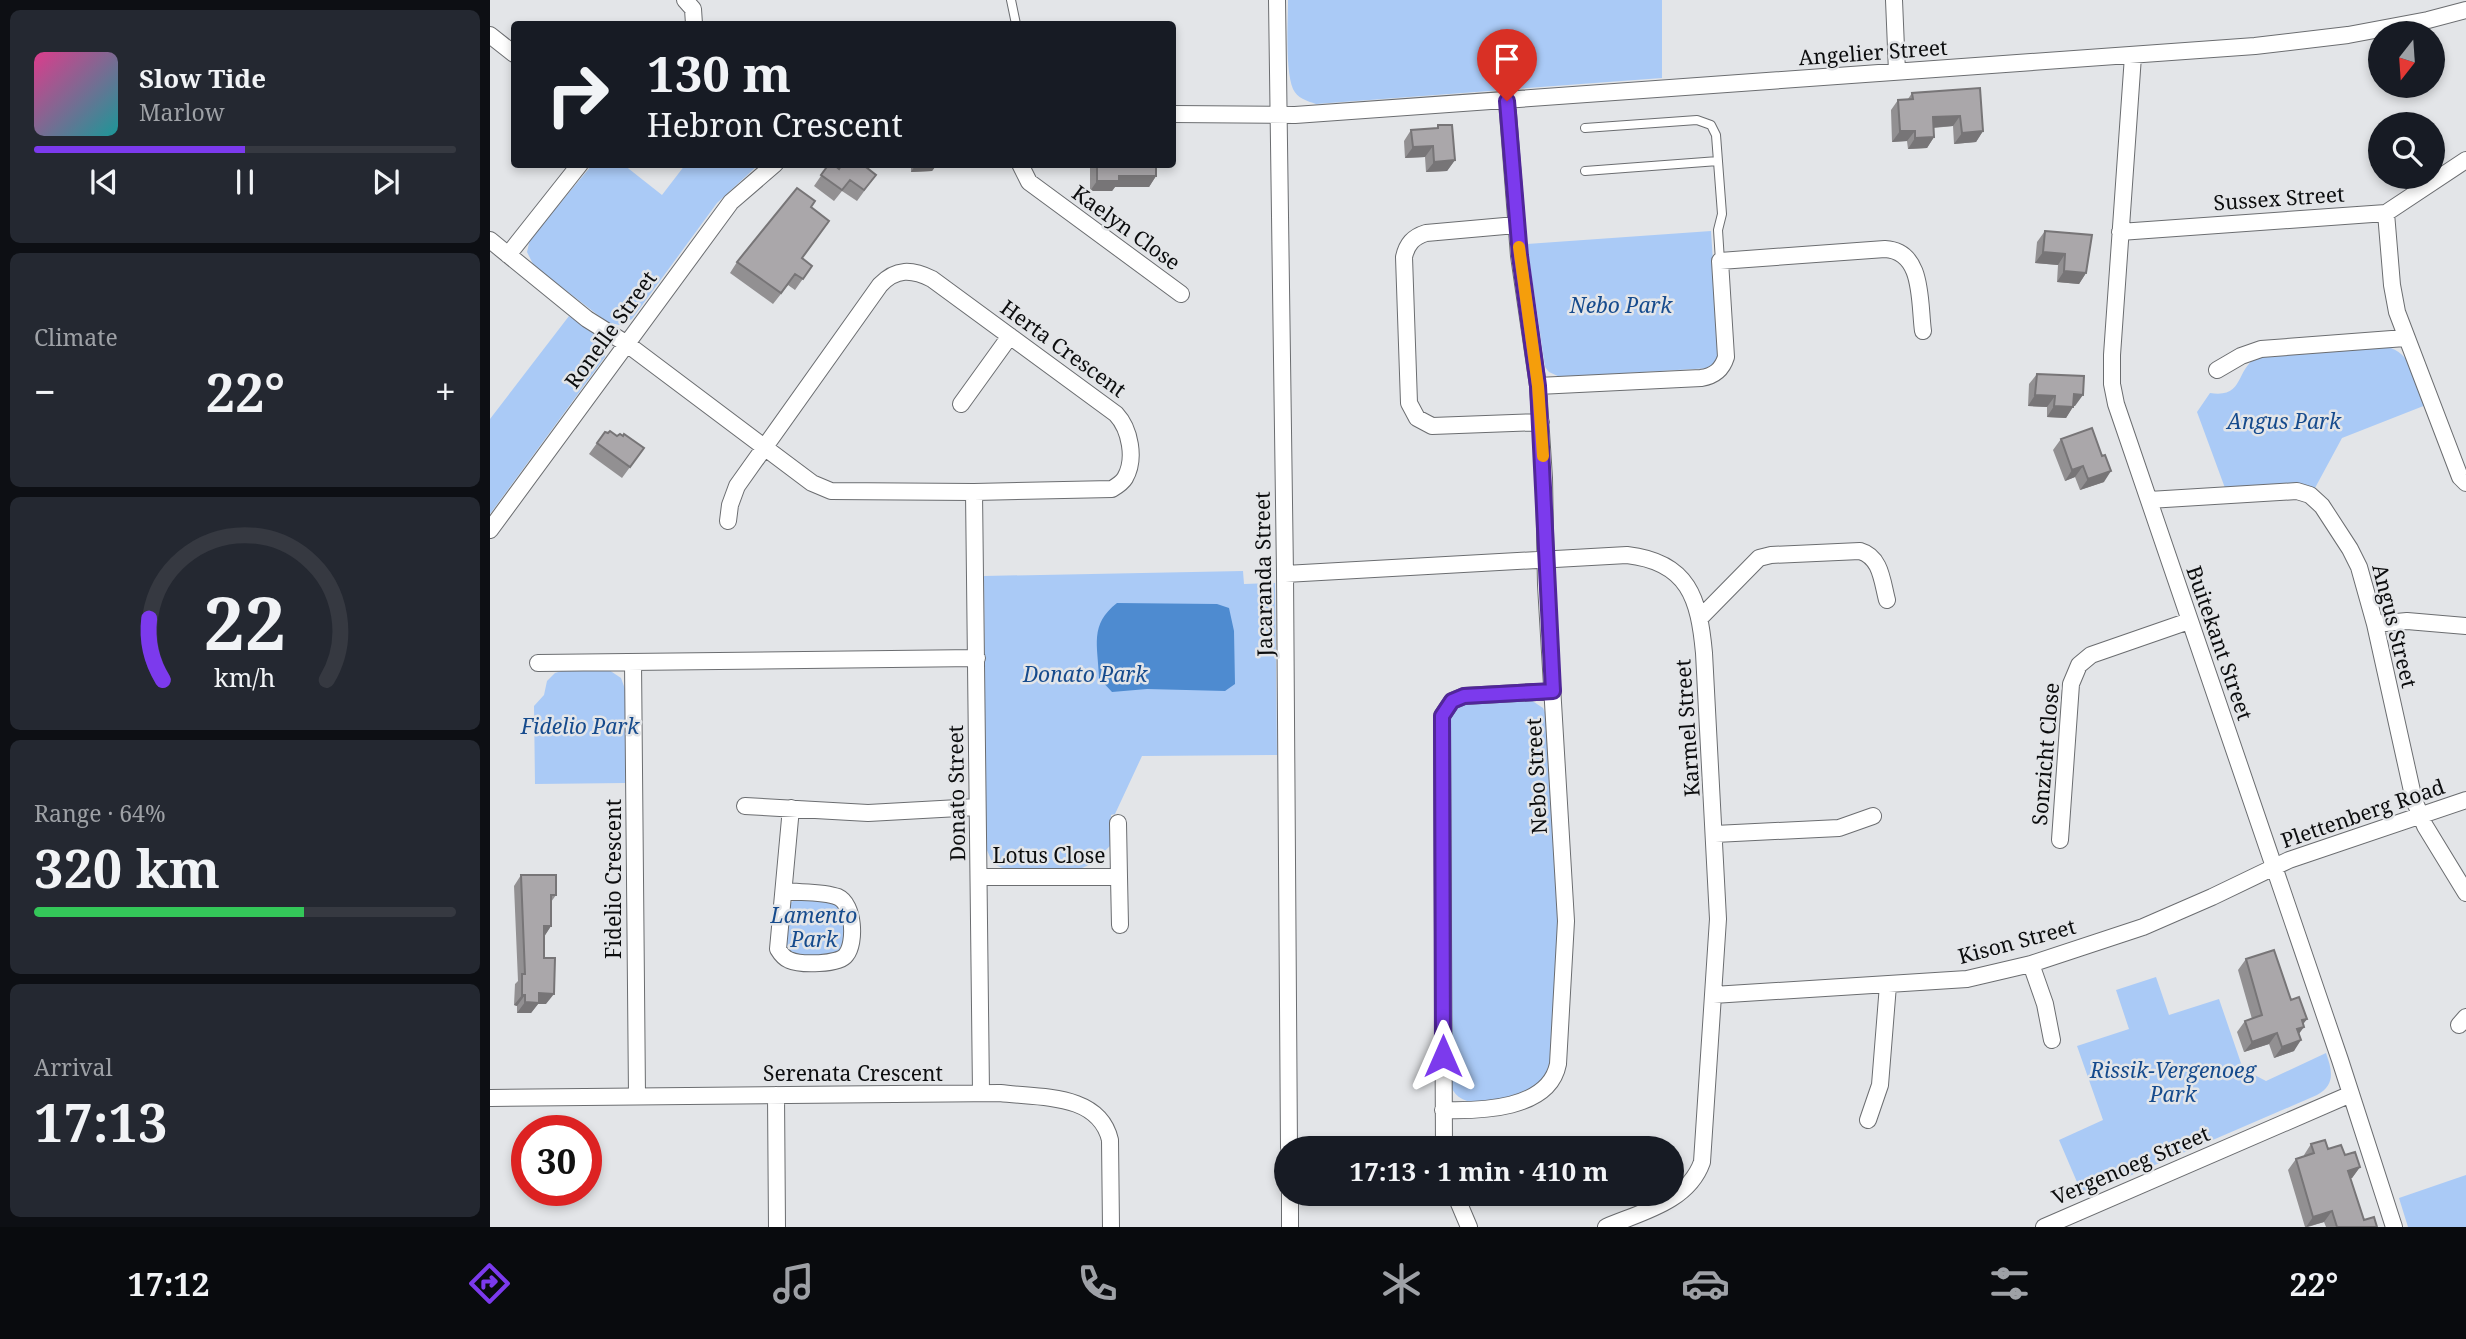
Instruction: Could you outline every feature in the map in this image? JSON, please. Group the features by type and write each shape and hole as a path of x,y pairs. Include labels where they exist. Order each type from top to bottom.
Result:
{"street":[{"path":"685,0 693,9 694,21"},
{"name":"Jacaranda Street","path":"1277,0 1289,1136"},
{"path":"1894,0 1897,72"},
{"name":"Angelier Street","path":"1279,114 1507,101 2133,56 2348,35 2466,10"},
{"path":"490,34 511,52"},
{"name":"Buitekant Street","path":"2133,56 2112,355 2112,384 2116,404 2394,1227"},
{"name":"Nebo Street","path":"1443,1110 1495,1110 1543,1089 1557,1071 1566,921 1546,585 1541,422 1516,225 1507,101"},
{"path":"1176,114 1279,114"},
{"name":"Sussex Street","path":"2120,232 2386,213 2466,160"},
{"path":"508,255 577,168"},
{"name":"Ronelle Street","path":"490,530 731,202 770,168"},
{"name":"Kaelyn Close","path":"1022,168 1028,182 1181,294"},
{"path":"2386,213 2392,285 2406,338 2460,477 2466,483"},
{"path":"1516,225 1426,233 1413,238 1409,244 1404,257 1409,403 1417,418 1432,426 1541,422"},
{"name":"Herta Crescent","path":"490,240 587,318 627,344 812,483 831,491 1112,489 1125,478 1128,468 1128,432 1124,422 1116,414 921,273 906,270 888,276 764,446"},
{"path":"1538,386 1701,378 1714,374 1726,357 1720,261 1885,249 1898,251 1913,264 1923,331"},
{"path":"961,404 1010,336"},
{"path":"2217,370 2241,356 2261,349 2406,338"},
{"path":"728,521 733,492 764,446"},
{"name":"Angus Street","path":"2149,500 2297,491 2310,495 2322,506 2355,558 2375,624 2414,800 2420,815 2466,892"},
{"name":"Donato Street","path":"974,492 981,1093"},
{"path":"1701,617 1754,561 1771,555 1860,551 1867,553 1877,562 1886,600"},
{"name":"Karmel Street","path":"1285,573 1627,555 1652,560 1674,572 1691,592 1701,617 1718,919 1703,1153 1699,1170 1690,1185 1676,1197 1606,1227"},
{"name":"Sonzicht Close","path":"2060,840 2071,684 2075,671 2091,655 2189,621"},
{"path":"2375,624 2407,621 2466,626"},
{"path":"538,663 977,658"},
{"name":"Fidelio Crescent","path":"633,662 637,1096"},
{"path":"1444,1136 1442,716 1452,701 1464,696 1553,691"},
{"name":"Plettenberg Road","path":"2274,868 2289,860 2466,800"},
{"path":"745,806 868,813 977,807"},
{"path":"784,891 833,896 846,902 851,914 851,944 845,957 835,962 794,962 785,958 777,943 791,808"},
{"path":"1715,834 1839,828 1872,816"},
{"name":"Lotus Close","path":"1118,823 1120,925"},
{"name":"Kison Street","path":"1713,995 1967,979 2031,964 2143,927 2274,868"},
{"name":"Lotus Close","path":"979,877 1119,877"},
{"path":"2031,964 2045,1003 2052,1040"},
{"path":"1868,1120 1880,1085 1888,985"},
{"name":"Serenata Crescent","path":"490,1098 1000,1093 1074,1103 1096,1114 1108,1130 1111,1227"},
{"name":"Vergenoeg Street","path":"2044,1227 2351,1094"},
{"path":"776,1095 777,1227"},
{"path":"1290,1206 1290,1227"},
{"path":"1460,1206 1469,1227"}],"lane":[{"path":"1011,0 1015,21"},
{"path":"1585,128 1702,121 1711,125 1716,135 1722,214 1718,230 1720,261"},
{"path":"1585,171 1718,161"}],"green space":[{"path":"1288,0 1662,0 1662,78 1316,104 1297,95 1290,81"},
{"path":"589,168 628,168 662,195 683,168 755,168 717,203 632,319 619,325 607,322 534,266 527,252 530,239"},
{"name":"Nebo Park","path":"1711,231 1719,353 1711,368 1560,377 1549,372 1545,367 1527,244"},
{"path":"569,316 598,337 605,349 605,357 490,514 490,419"},
{"name":"Angus Park","path":"2386,347 2395,350 2408,362 2426,405 2342,438 2315,488 2297,483 2225,488 2197,412 2210,393 2222,394 2230,391 2247,366 2261,356"},
{"name":"Donato Park","path":"1243,571 1244,584 1275,583 1277,755 1142,756 1115,814 1111,815 1110,846 1091,864 1082,868 1005,869 993,864 986,848 984,576"},
{"name":"Fidelio Park","path":"565,670 609,670 621,678 625,689 625,783 535,784 534,706 544,695 547,681 555,673"},
{"path":"1531,700 1543,708 1547,717 1560,919 1551,1063 1544,1077 1532,1088 1507,1099 1479,1103 1467,1101 1457,1095 1451,1086 1449,717 1462,704"},
{"name":"Lamento Park","path":"796,899 832,901 845,909 845,944 836,956 795,957 784,948 789,904"},
{"name":"Rissik-Vergenoeg Park","path":"2156,977 2169,1015 2219,999 2243,1069 2266,1081 2326,1053 2331,1071 2330,1082 2317,1095 2083,1196 2059,1140 2103,1120 2077,1046 2129,1029 2116,990"},
{"path":"2466,1175 2466,1227 2408,1227 2399,1198"}],"shaded area":[{"path":"1117,603 1217,604 1229,608 1234,631 1235,684 1225,691 1147,689 1112,692 1099,678 1097,636 1102,619"}],"building":[{"path":"1980,88 1983,131 1962,133 1960,116 1933,117 1934,137 1915,138 1915,131 1900,131 1898,100 1913,99 1912,93"},
{"path":"1438,125 1452,125 1455,160 1434,162 1433,146 1413,147 1411,130 1438,128"},
{"path":"826,168 867,168 876,175 864,190 850,180 842,190 821,175"},
{"path":"1097,168 1156,168 1156,176 1119,176 1119,181 1097,181"},
{"path":"797,188 815,201 811,207 829,221 802,258 812,266 803,279 795,274 781,293 737,262"},
{"path":"2045,231 2092,235 2086,273 2064,271 2065,254 2043,252"},
{"path":"2037,374 2084,376 2083,395 2074,394 2073,407 2054,406 2055,396 2035,395"},
{"path":"2092,428 2102,456 2105,455 2111,471 2088,479 2083,466 2072,470 2061,439"},
{"path":"610,431 617,436 624,434 644,448 630,467 597,443 605,432"},
{"path":"521,875 556,875 556,895 551,895 551,926 544,926 544,958 555,958 554,994 539,993 539,1003 525,1002 525,995 522,995 522,974 525,974"},
{"path":"2274,950 2291,1000 2299,997 2307,1019 2302,1020 2304,1027 2297,1029 2301,1040 2282,1047 2277,1033 2252,1042 2245,1021 2262,1015 2246,959"},
{"path":"2325,1140 2328,1149 2341,1145 2345,1155 2355,1152 2360,1167 2348,1171 2364,1220 2374,1217 2377,1227 2337,1227 2332,1211 2313,1217 2296,1159 2314,1153 2311,1144"}],"slow traffic":[{"path":"1519,247 1538,386 1543,456"}],"route":[{"path":"1443,1056 1442,716 1447,705 1457,697 1553,691 1538,386 1520,256 1507,101"}]}
